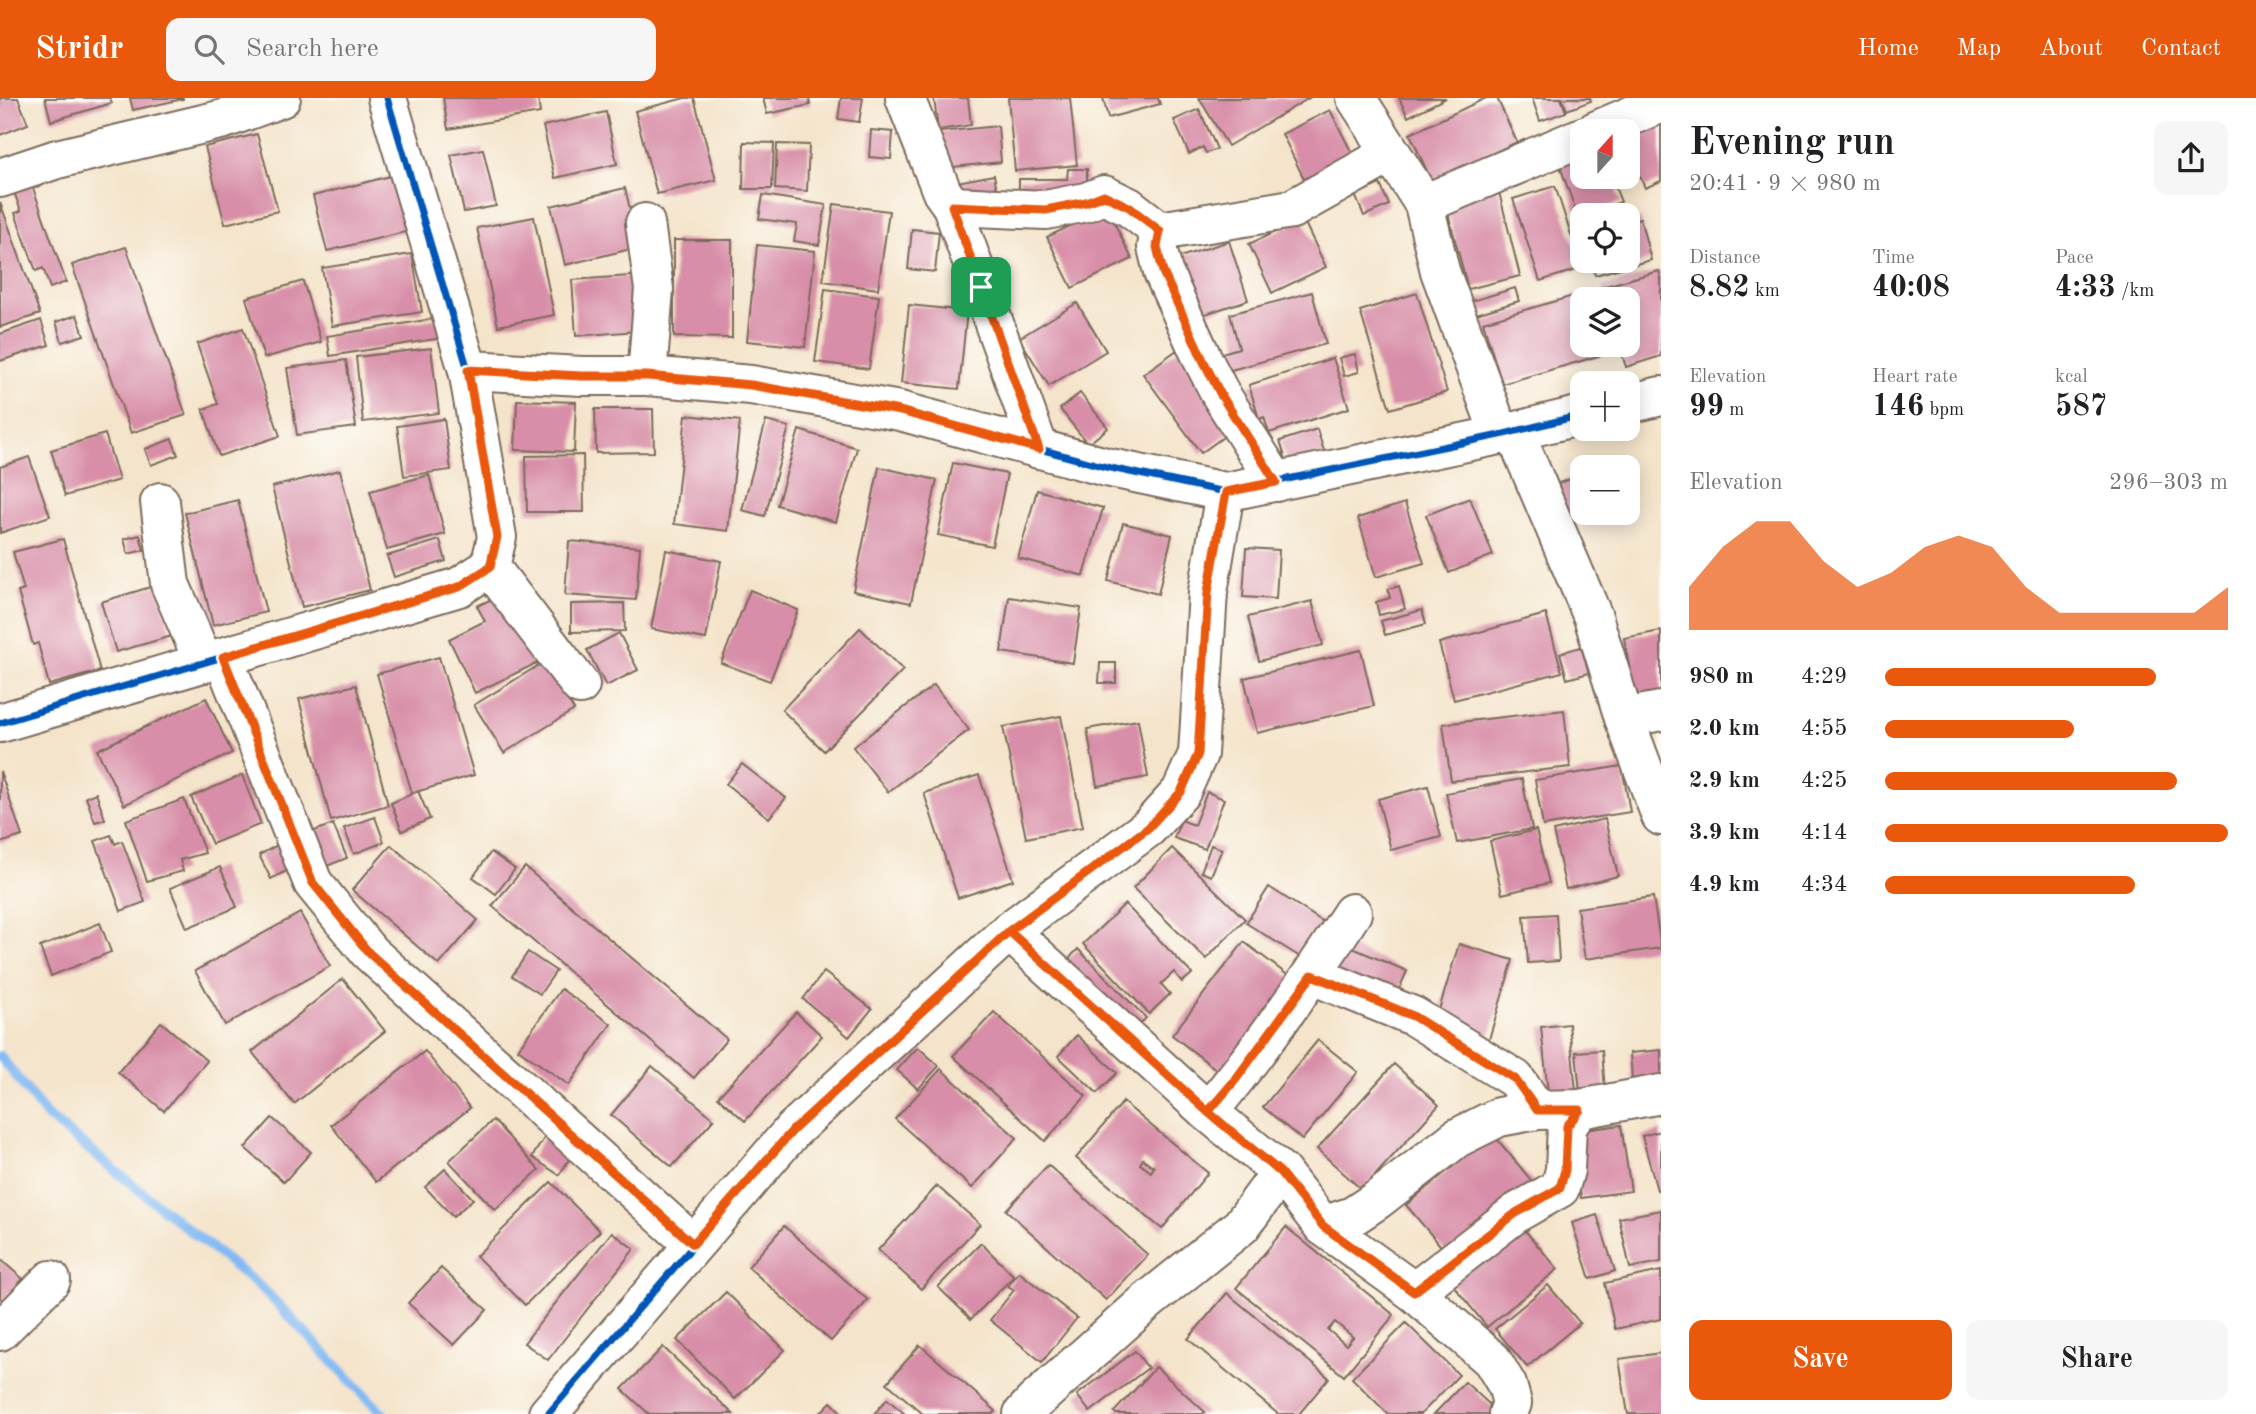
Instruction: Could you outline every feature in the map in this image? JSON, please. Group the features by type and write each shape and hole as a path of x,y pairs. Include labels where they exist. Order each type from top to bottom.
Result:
{"street":[{"path":"0,178 57,159 224,119 281,98"},
{"path":"0,723 459,587 490,567 497,537 468,370 387,98"},
{"path":"905,98 942,192 952,206 1039,449"},
{"path":"1356,98 1424,204 1440,271 1507,433 1593,617 1623,718 1661,816"},
{"path":"1623,119 1661,103"},
{"path":"1424,204 1570,142"},
{"path":"952,206 1046,210 1086,202 1104,195 1129,207 1160,231 1292,209 1390,154"},
{"path":"645,223 654,289 647,376"},
{"path":"1160,231 1157,247 1163,272 1197,347 1221,395 1276,482"},
{"path":"468,370 582,376 647,376 751,385 900,411 1106,467 1226,492 1570,418"},
{"path":"1640,401 1661,396"},
{"path":"548,1414 793,1130 1009,931 1148,828 1181,792 1198,754 1208,592 1226,492"},
{"path":"160,502 170,584 213,660 313,883 369,953 693,1244"},
{"path":"490,567 580,684"},
{"path":"1623,718 1661,711"},
{"path":"1208,1112 1236,1079 1312,975 1352,913"},
{"path":"1009,931 1208,1112 1280,1172 1323,1226 1414,1292 1492,1360 1507,1385 1512,1403 1508,1414"},
{"path":"1312,975 1413,1016 1515,1079 1537,1110"},
{"path":"1323,1226 1353,1216 1457,1138 1499,1117 1537,1110 1580,1110 1661,1094"},
{"path":"1414,1292 1516,1213 1560,1188 1565,1170 1567,1126 1580,1110"},
{"path":"1023,1414 1144,1304 1241,1226 1280,1172"},
{"path":"0,1331 51,1280"}],"building":[{"path":"0,98 18,98 28,124 0,135"},
{"path":"45,98 110,98 112,103 51,121"},
{"path":"130,98 183,98 183,99 133,110"},
{"path":"443,98 538,98 540,113 448,129"},
{"path":"694,98 716,180 657,194 635,111"},
{"path":"763,98 809,98 810,105 767,114"},
{"path":"841,98 863,98 859,122 838,119"},
{"path":"934,98 968,98 971,125 938,130"},
{"path":"1008,98 1070,98 1077,165 1015,171"},
{"path":"1103,98 1158,98 1160,104 1108,118"},
{"path":"1199,98 1309,98 1228,146"},
{"path":"1399,98 1446,98 1408,117"},
{"path":"1486,98 1497,98 1517,142 1432,182 1410,134"},
{"path":"1532,98 1561,98 1566,112 1540,121"},
{"path":"1562,98 1590,98 1591,101 1567,110"},
{"path":"1199,109 1217,149 1206,153 1203,147 1189,154 1174,120"},
{"path":"1330,110 1355,159 1306,183 1282,134"},
{"path":"606,112 617,164 555,178 543,126"},
{"path":"1661,112 1661,181 1645,188 1640,177 1640,124"},
{"path":"998,126 1001,162 943,168 939,132"},
{"path":"871,130 893,132 891,159 869,157"},
{"path":"257,134 278,211 225,224 205,147"},
{"path":"744,142 774,143 772,189 743,189"},
{"path":"777,144 809,145 807,191 775,189"},
{"path":"483,149 496,206 464,212 451,155"},
{"path":"1570,150 1570,189 1616,189 1621,202 1573,203 1556,155"},
{"path":"1068,169 1087,169 1087,197 1019,196 1019,179 1067,179"},
{"path":"394,175 409,231 327,251 313,196"},
{"path":"994,175 997,190 960,197 957,182"},
{"path":"1380,184 1389,205 1364,216 1355,195"},
{"path":"1497,184 1520,276 1468,289 1444,198"},
{"path":"32,185 66,282 50,288 43,268 36,271 15,213 21,211 14,192"},
{"path":"1555,186 1570,232 1570,272 1540,281 1513,199"},
{"path":"625,188 639,247 565,265 551,206"},
{"path":"763,195 826,205 819,245 794,241 797,224 759,219"},
{"path":"0,202 40,314 0,327"},
{"path":"834,204 889,211 878,289 823,281"},
{"path":"1107,208 1132,259 1072,288 1047,237"},
{"path":"534,217 554,315 498,326 477,228"},
{"path":"1640,218 1651,260 1640,263"},
{"path":"1303,219 1326,267 1272,293 1249,244"},
{"path":"912,229 939,232 935,272 908,269"},
{"path":"674,240 732,240 732,338 674,337"},
{"path":"1229,241 1248,300 1193,318 1174,259"},
{"path":"757,245 815,251 805,347 747,341"},
{"path":"126,247 186,415 131,433 72,265"},
{"path":"412,254 422,312 332,326 322,268"},
{"path":"1659,271 1661,356 1626,367 1623,357 1640,357 1640,287 1602,287"},
{"path":"644,275 649,330 576,336 572,280"},
{"path":"303,281 321,342 264,358 246,298"},
{"path":"1515,288 1519,301 1463,318 1459,305"},
{"path":"825,289 879,296 869,369 815,362"},
{"path":"1312,292 1326,344 1227,371 1222,353 1239,348 1230,314"},
{"path":"1417,293 1447,392 1390,409 1360,311"},
{"path":"1570,297 1570,357 1595,357 1502,384 1483,322"},
{"path":"1077,303 1106,351 1049,386 1019,338"},
{"path":"909,305 967,311 959,389 901,383"},
{"path":"77,315 84,335 62,342 56,322"},
{"path":"439,318 442,338 330,356 327,336"},
{"path":"41,320 49,345 0,361 0,334"},
{"path":"243,328 280,436 219,456 203,409 218,404 197,344"},
{"path":"431,348 439,413 363,422 356,357"},
{"path":"1180,348 1237,427 1201,453 1143,374"},
{"path":"1355,354 1359,372 1344,376 1339,358"},
{"path":"1333,358 1349,408 1269,433 1264,417 1259,419 1249,385"},
{"path":"346,360 356,427 297,435 287,368"},
{"path":"1080,393 1108,428 1088,444 1060,409"},
{"path":"517,400 576,402 574,452 515,450"},
{"path":"595,409 653,409 654,452 596,453"},
{"path":"686,415 740,421 728,531 674,524"},
{"path":"444,419 451,470 404,476 397,426"},
{"path":"766,421 789,427 765,516 742,510"},
{"path":"1317,429 1325,454 1288,466 1280,441"},
{"path":"799,430 857,448 836,522 777,505"},
{"path":"105,434 119,480 65,496 51,450"},
{"path":"172,439 178,455 151,465 145,449"},
{"path":"583,455 584,512 527,512 526,456"},
{"path":"29,457 50,516 0,533 0,467"},
{"path":"953,463 1007,474 992,546 938,535"},
{"path":"879,467 937,480 911,603 853,591"},
{"path":"340,470 370,590 302,607 272,487"},
{"path":"429,475 445,534 387,550 370,491"},
{"path":"1570,479 1568,517 1556,484"},
{"path":"1037,490 1103,508 1084,576 1018,558"},
{"path":"1470,498 1493,555 1449,573 1426,515"},
{"path":"238,500 266,612 213,625 185,513"},
{"path":"1405,503 1424,563 1376,577 1358,518"},
{"path":"1123,523 1172,535 1158,594 1108,581"},
{"path":"140,535 144,550 128,554 124,539"},
{"path":"63,539 100,671 49,685 38,643 33,645 18,592 24,590 13,552"},
{"path":"440,540 446,561 394,577 387,556"},
{"path":"569,541 640,547 636,600 565,595"},
{"path":"1246,548 1279,550 1276,599 1243,597"},
{"path":"666,550 721,561 706,639 651,629"},
{"path":"157,585 172,636 116,652 101,602"},
{"path":"1399,586 1405,609 1379,615 1376,602 1390,598 1388,589"},
{"path":"750,590 798,610 770,681 721,663"},
{"path":"507,592 541,661 475,693 449,639 485,621 477,606"},
{"path":"1009,597 1081,608 1073,663 1001,652"},
{"path":"1312,601 1323,645 1259,661 1248,617"},
{"path":"624,603 625,631 571,632 571,604"},
{"path":"1422,610 1426,624 1385,635 1381,621"},
{"path":"1546,614 1562,672 1454,700 1439,643"},
{"path":"860,628 903,670 824,751 782,710"},
{"path":"1661,631 1661,694 1635,698 1624,638"},
{"path":"619,633 638,670 606,686 587,650"},
{"path":"1581,647 1589,673 1567,679 1560,653"},
{"path":"1361,650 1374,706 1257,733 1244,678"},
{"path":"439,657 474,775 412,793 377,674"},
{"path":"544,662 574,710 504,753 474,705"},
{"path":"1100,663 1116,663 1116,683 1099,683"},
{"path":"356,685 388,805 331,821 299,699"},
{"path":"934,685 969,730 888,792 853,747"},
{"path":"206,698 232,753 124,805 97,750"},
{"path":"1564,710 1570,767 1451,781 1443,724"},
{"path":"1061,716 1083,827 1026,838 1003,727"},
{"path":"1138,720 1148,777 1097,786 1087,729"},
{"path":"742,764 786,798 769,818 726,784"},
{"path":"1622,766 1630,812 1543,826 1535,780"},
{"path":"0,771 22,836 0,843"},
{"path":"242,775 261,824 212,844 191,797"},
{"path":"979,775 1013,880 958,898 924,793"},
{"path":"1522,779 1532,829 1457,843 1446,793"},
{"path":"1428,786 1441,837 1391,850 1378,799"},
{"path":"418,791 430,819 402,831 391,803"},
{"path":"1207,792 1224,799 1205,849 1174,838 1181,820 1194,825"},
{"path":"96,793 105,819 95,822 86,797"},
{"path":"184,799 205,853 180,860 183,871 147,881 126,820"},
{"path":"375,817 384,842 354,854 344,828"},
{"path":"1605,819 1618,876 1566,889 1553,831"},
{"path":"333,824 347,858 322,868 309,833"},
{"path":"1536,830 1549,883 1502,894 1490,841"},
{"path":"111,835 115,844 122,841 145,902 121,911 95,841"},
{"path":"283,842 296,866 271,879 259,855"},
{"path":"391,845 478,920 439,965 352,890"},
{"path":"1211,845 1222,849 1211,876 1201,872"},
{"path":"1172,848 1245,919 1206,959 1133,888"},
{"path":"491,852 515,869 496,894 473,877"},
{"path":"220,867 237,907 187,928 170,888"},
{"path":"525,867 727,1039 694,1078 492,906"},
{"path":"1269,887 1331,927 1308,962 1246,923"},
{"path":"1653,897 1661,948 1585,959 1577,908"},
{"path":"1125,904 1192,974 1182,982 1174,972 1161,984 1170,994 1149,1014 1083,944"},
{"path":"300,913 330,966 225,1025 195,971"},
{"path":"1556,914 1559,961 1528,963 1524,916"},
{"path":"100,923 111,952 51,976 40,947"},
{"path":"1244,942 1294,980 1222,1074 1172,1035"},
{"path":"1343,944 1407,971 1394,1001 1330,974"},
{"path":"1459,944 1513,960 1489,1039 1435,1023"},
{"path":"1078,949 1146,1018 1132,1032 1065,963"},
{"path":"528,952 556,971 540,994 512,976"},
{"path":"824,972 872,1009 849,1037 803,999"},
{"path":"343,979 385,1031 294,1104 252,1052"},
{"path":"561,989 611,1024 569,1085 518,1049"},
{"path":"796,1012 822,1036 745,1121 718,1097"},
{"path":"994,1012 1086,1096 1045,1141 953,1056"},
{"path":"161,1022 207,1061 164,1111 118,1072"},
{"path":"1569,1024 1576,1091 1548,1093 1541,1027"},
{"path":"1077,1035 1117,1073 1097,1093 1058,1056"},
{"path":"1318,1040 1358,1072 1302,1140 1263,1107"},
{"path":"918,1047 939,1066 918,1089 897,1070"},
{"path":"1602,1050 1605,1091 1580,1093 1576,1052"},
{"path":"1661,1050 1661,1089 1633,1091 1630,1053"},
{"path":"425,1051 470,1108 376,1182 331,1125"},
{"path":"1394,1064 1439,1105 1362,1190 1317,1149"},
{"path":"652,1066 714,1119 672,1167 611,1115"},
{"path":"941,1069 1017,1138 972,1188 895,1119"},
{"path":"1123,1102 1208,1173 1162,1229 1076,1158","holes":["1143,1159 1154,1167 1151,1172 1140,1164"]},
{"path":"272,1118 311,1152 284,1182 245,1148"},
{"path":"493,1120 539,1170 495,1210 449,1161"},
{"path":"1621,1125 1631,1191 1581,1198 1571,1132"},
{"path":"1661,1131 1661,1189 1657,1190 1642,1136"},
{"path":"1492,1133 1536,1186 1450,1257 1406,1205"},
{"path":"545,1137 572,1155 559,1175 532,1157"},
{"path":"1048,1165 1148,1255 1106,1300 1006,1210"},
{"path":"445,1169 473,1199 453,1217 425,1187"},
{"path":"551,1182 600,1231 525,1305 476,1256"},
{"path":"937,1186 980,1224 921,1289 878,1250"},
{"path":"1661,1210 1661,1262 1630,1268 1619,1218"},
{"path":"1597,1215 1615,1271 1590,1279 1572,1223"},
{"path":"784,1226 868,1300 831,1341 748,1267"},
{"path":"1286,1227 1394,1315 1344,1376 1236,1288","holes":["1335,1322 1353,1337 1346,1345 1328,1330"]},
{"path":"1522,1227 1558,1269 1487,1327 1452,1284"},
{"path":"612,1232 634,1249 548,1360 524,1343"},
{"path":"981,1243 1014,1276 971,1319 938,1287"},
{"path":"0,1259 23,1279 3,1301 0,1298"},
{"path":"441,1268 487,1310 454,1345 408,1303"},
{"path":"1661,1271 1661,1319 1615,1329 1605,1283"},
{"path":"1019,1272 1077,1318 1042,1362 990,1320 1014,1290 1008,1286"},
{"path":"1548,1285 1580,1323 1527,1367 1495,1329"},
{"path":"726,1292 785,1350 735,1399 677,1340"},
{"path":"1227,1293 1329,1378 1299,1414 1278,1414 1188,1339"},
{"path":"1406,1323 1459,1375 1421,1414 1388,1414 1352,1378"},
{"path":"920,1345 996,1411 993,1414 923,1414 887,1383"},
{"path":"663,1347 733,1414 649,1414 622,1389"},
{"path":"1135,1351 1148,1368 1090,1412 1077,1395"},
{"path":"1661,1353 1661,1414 1628,1414 1619,1359"},
{"path":"1156,1367 1205,1412 1116,1414 1114,1412"},
{"path":"1465,1382 1500,1414 1434,1414"},
{"path":"887,1399 905,1414 874,1414"},
{"path":"831,1402 843,1414 819,1414"}],"waterway":[{"path":"0,1056 46,1115 265,1291 383,1414"}],"cycle path":[{"path":"0,723 459,587 490,567 497,537 468,370 387,98"},
{"path":"468,370 582,376 647,376 751,385 900,411 1106,467 1225,492 1570,418"},
{"path":"548,1414 793,1130 1009,931 1148,828 1181,792 1198,754 1208,592 1225,492"}],"route":[{"path":"981,287 952,206 1046,210 1086,202 1104,195 1129,207 1160,231 1157,247 1163,272 1203,360 1221,395 1276,482 1226,492 1208,592 1198,754 1181,792 1148,828 1009,931 1208,1112 1236,1079 1312,975 1413,1016 1515,1079 1537,1110 1580,1110 1567,1126 1565,1170 1560,1188 1516,1213 1414,1292 1323,1226 1280,1172 1208,1112 1075,991 1009,931 793,1130 693,1244 369,953 313,883 223,657 459,587 490,567 497,537 468,370 582,376 647,376 751,385 900,411 1039,449 981,287"}]}
